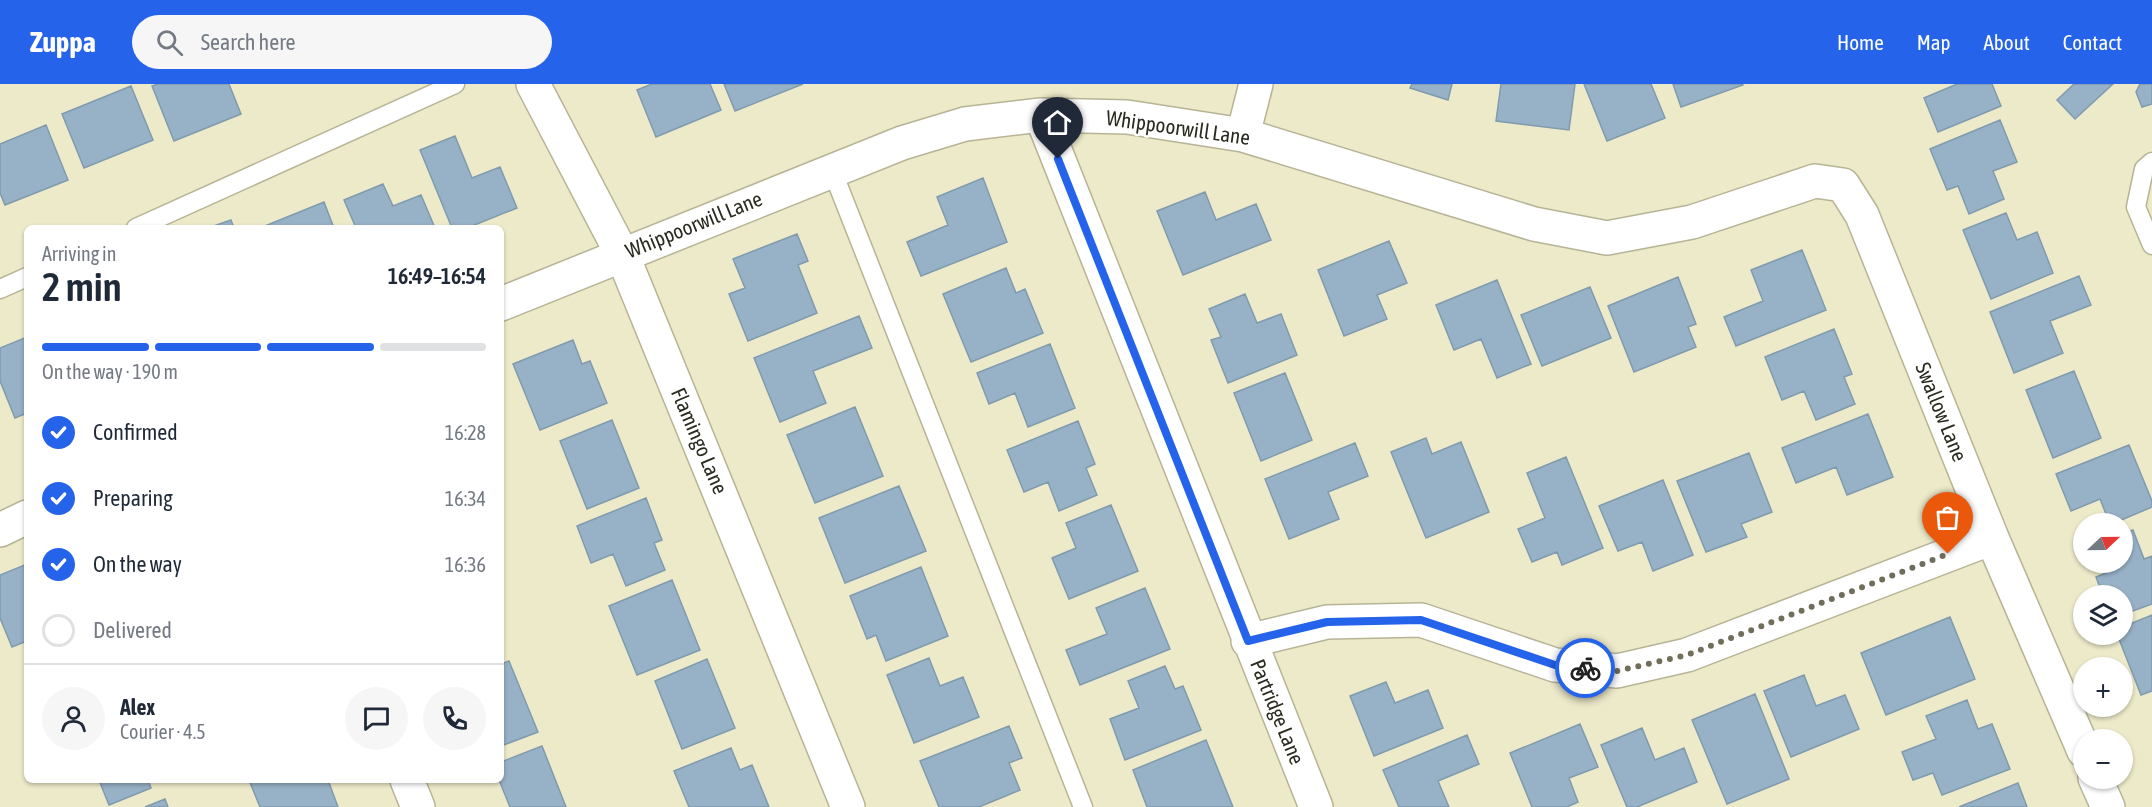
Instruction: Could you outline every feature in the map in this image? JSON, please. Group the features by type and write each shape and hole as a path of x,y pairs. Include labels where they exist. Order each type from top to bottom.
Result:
{"street":[{"name":"Flamingo Lane","path":"533,84 622,254 848,807"},
{"path":"1243,135 1256,84"},
{"name":"Whippoorwill Lane","path":"504,302 902,143 965,124 1041,115 1127,117 1243,135 1534,224 1607,237 1692,222 1762,196"},
{"name":"Partridge Lane","path":"1041,115 1248,641 1316,807"},
{"name":"Swallow Lane","path":"1762,196 1815,181 1843,185 1862,215 1992,538 2074,729"},
{"path":"0,530 24,518"},
{"path":"1248,641 1327,622 1421,620 1555,665 1617,671 1687,655 1992,538"},
{"path":"408,783 418,807"},
{"path":"2100,789 2108,807"}],"lane":[{"path":"143,225 455,84"},
{"path":"2152,162 2144,169 2136,207 2152,244"},
{"path":"832,171 1083,807"},
{"path":"0,289 24,278"}],"building":[{"path":"158,84 229,84 241,114 174,141 152,86"},
{"path":"652,84 710,84 721,110 656,137 637,90"},
{"path":"724,84 803,84 735,111"},
{"path":"1412,84 1452,84 1448,100 1410,88"},
{"path":"1501,84 1575,84 1569,130 1496,121"},
{"path":"1584,84 1651,84 1665,118 1607,141"},
{"path":"1673,84 1742,84 1743,85 1681,107"},
{"path":"1957,84 1992,84 2001,106 1938,132 1924,98"},
{"path":"2074,84 2113,84 2075,119 2057,100"},
{"path":"2140,84 2152,84 2152,104 2142,107 2136,92"},
{"path":"131,86 153,140 84,168 62,114"},
{"path":"2000,120 2017,162 1993,171 2004,199 1969,214 1958,186 1947,190 1930,149"},
{"path":"46,125 68,180 5,205 0,193 0,144"},
{"path":"455,136 472,178 500,167 517,208 474,225 451,225 420,150"},
{"path":"983,178 1007,242 921,276 907,242 948,225 937,197"},
{"path":"383,184 393,206 421,195 434,225 355,225 344,200"},
{"path":"1205,192 1216,220 1256,204 1271,240 1183,275 1157,211"},
{"path":"324,202 333,225 267,225"},
{"path":"2006,213 2017,240 2037,232 2053,273 1991,299 1963,230"},
{"path":"231,220 233,225 217,225"},
{"path":"797,234 808,261 798,265 817,313 748,341 729,294 745,288 733,259"},
{"path":"1389,241 1407,283 1377,295 1387,319 1344,336 1318,270"},
{"path":"1802,250 1826,310 1736,346 1724,317 1763,301 1751,270"},
{"path":"1006,268 1016,293 1025,289 1043,333 971,362 943,294"},
{"path":"2079,276 2091,305 2050,321 2063,353 2014,373 1990,312"},
{"path":"1678,277 1696,324 1688,327 1696,347 1634,372 1608,306"},
{"path":"1497,280 1531,364 1497,378 1481,339 1454,350 1436,305"},
{"path":"1590,287 1611,338 1542,366 1521,315"},
{"path":"1245,294 1257,323 1281,314 1297,355 1228,383 1211,340 1221,337 1209,309"},
{"path":"859,316 872,348 813,371 826,403 780,422 754,358"},
{"path":"1834,329 1852,374 1844,377 1855,404 1816,420 1804,391 1782,400 1765,357"},
{"path":"24,338 24,414 15,418 0,381 0,348"},
{"path":"573,340 582,364 590,361 607,403 540,430 513,364"},
{"path":"1050,344 1075,408 1028,427 1015,393 989,404 977,373"},
{"path":"2074,371 2101,438 2053,458 2026,390"},
{"path":"1285,373 1312,440 1261,461 1234,393"},
{"path":"855,407 883,476 815,503 787,435"},
{"path":"1868,414 1893,477 1847,495 1836,467 1796,483 1782,448"},
{"path":"612,420 639,488 587,509 560,441"},
{"path":"1078,421 1095,464 1086,468 1097,495 1059,511 1048,482 1024,492 1007,450"},
{"path":"1426,438 1432,454 1461,442 1489,512 1426,538 1391,452"},
{"path":"1355,443 1368,476 1328,492 1339,519 1289,539 1265,479"},
{"path":"2129,445 2152,501 2152,507 2133,515 2133,513 2106,513 2100,499 2071,511 2056,474"},
{"path":"1749,453 1772,512 1741,524 1747,537 1706,552 1677,481"},
{"path":"1566,457 1603,548 1562,565 1557,552 1532,562 1518,529 1545,518 1527,473"},
{"path":"1663,480 1693,555 1653,571 1642,542 1618,551 1599,506"},
{"path":"899,486 926,551 845,583 819,518"},
{"path":"646,498 662,540 654,543 665,570 626,586 613,554 591,563 577,526"},
{"path":"1111,505 1138,571 1069,599 1052,558 1076,548 1066,523"},
{"path":"2133,530 2144,559 2152,556 2152,604 2133,611 2133,585 2099,585 2096,577 2106,573 2133,573"},
{"path":"24,565 24,642 12,647 0,618 0,575"},
{"path":"921,567 948,636 886,661 876,635 867,639 850,596"},
{"path":"672,580 700,650 637,675 609,606"},
{"path":"1145,588 1170,649 1080,685 1066,650 1107,634 1096,608"},
{"path":"2152,615 2152,691 2141,695 2133,675 2133,657 2126,657 2121,645 2133,645 2133,623"},
{"path":"1950,617 1975,679 1886,715 1861,653"},
{"path":"929,658 940,686 963,677 979,717 914,743 887,675"},
{"path":"707,659 735,728 682,749 655,681"},
{"path":"509,661 538,732 504,745 504,663"},
{"path":"1165,666 1175,689 1183,686 1201,730 1125,760 1110,719 1139,708 1128,681"},
{"path":"1804,675 1816,706 1845,695 1859,729 1791,757 1764,691"},
{"path":"1386,682 1395,703 1428,690 1443,728 1374,756 1350,696"},
{"path":"1755,694 1789,779 1727,804 1692,720"},
{"path":"1967,700 1978,729 1992,724 2010,769 1942,795 1933,773 1913,780 1902,752 1936,739 1926,716"},
{"path":"1580,724 1598,767 1569,778 1578,802 1567,807 1532,807 1510,753"},
{"path":"1009,726 1022,758 1009,763 1020,790 979,807 939,807 920,761"},
{"path":"1642,728 1655,760 1684,748 1697,782 1637,807 1627,807 1601,745"},
{"path":"1467,735 1479,764 1438,781 1449,807 1399,807 1383,770"},
{"path":"1206,740 1233,807 1147,807 1133,770"},
{"path":"542,746 566,807 510,807 500,783 504,783 504,761"},
{"path":"731,748 740,770 752,765 769,807 689,807 674,771"},
{"path":"100,783 149,783 151,788 109,805"},
{"path":"250,783 329,783 338,807 260,807"},
{"path":"2018,783 2027,807 1959,807"},
{"path":"165,799 168,807 145,807"}],"way so far":[{"path":"1585,668 1617,671 1687,655 1948,554"}],"route":[{"path":"1058,159 1248,641 1327,622 1421,620 1555,665 1585,668"}]}
